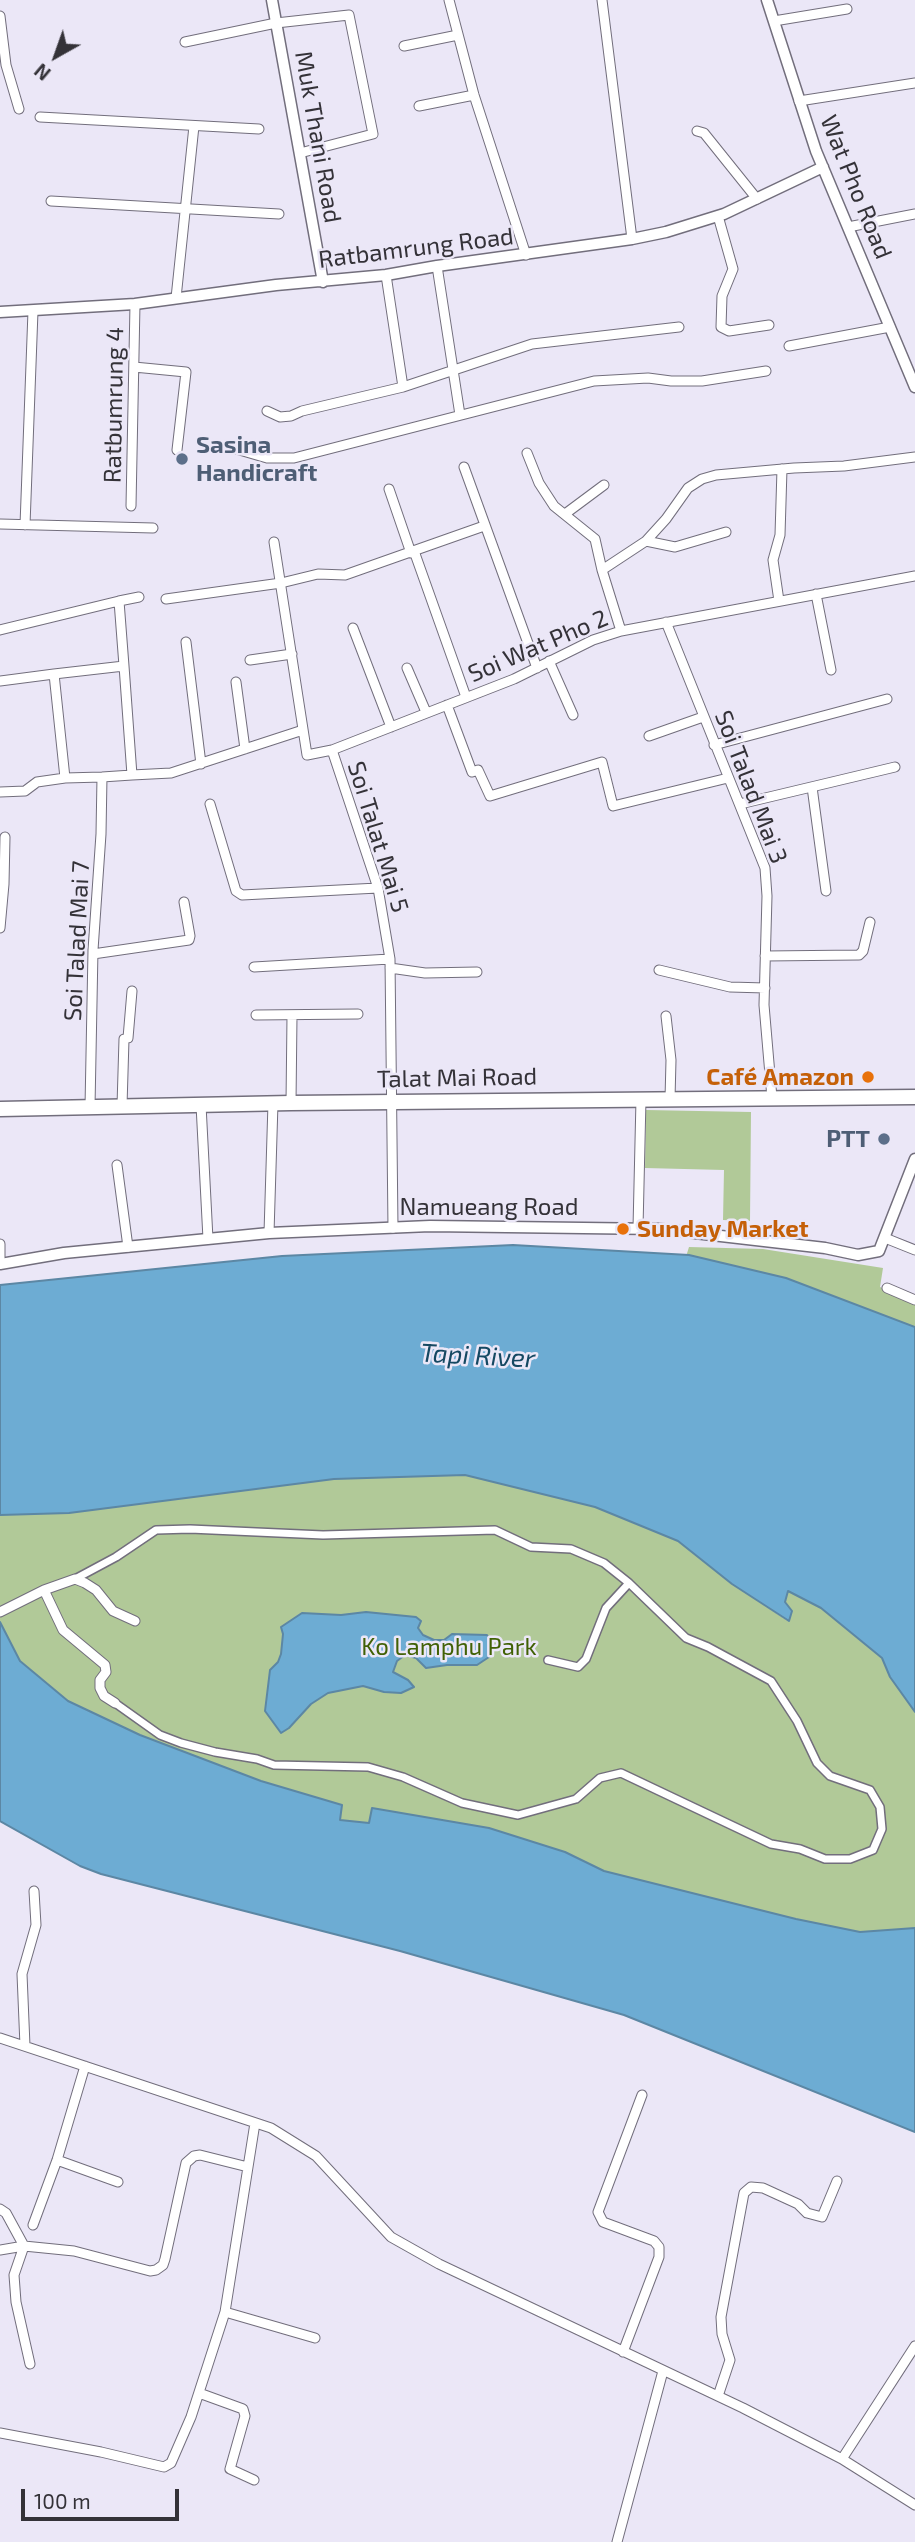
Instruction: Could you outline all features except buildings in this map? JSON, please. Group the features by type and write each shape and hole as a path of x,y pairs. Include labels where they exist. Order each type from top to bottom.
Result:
{"main road":[{"name":"Talat Mai Road","path":"0,1109 273,1103 915,1097"}],"street":[{"name":"Muk Thani Road","path":"272,0 324,282"},
{"path":"449,0 474,95 526,255"},
{"path":"602,0 632,239"},
{"name":"Wat Pho Road","path":"767,0 823,167 914,383"},
{"path":"774,22 847,9"},
{"path":"185,42 276,23 349,15 373,135 300,153"},
{"path":"0,16 6,65 19,109"},
{"path":"404,46 458,35"},
{"path":"799,101 915,83"},
{"path":"419,106 474,95"},
{"path":"40,117 259,130"},
{"path":"176,298 194,126"},
{"path":"697,131 704,132 757,199"},
{"name":"Ratbamrung Road","path":"0,312 135,304 276,285 386,275 632,239 718,216 823,167"},
{"path":"51,201 279,214"},
{"path":"848,226 915,214"},
{"path":"718,216 733,269 722,296 721,327 729,331 769,326"},
{"path":"437,266 460,415"},
{"path":"386,275 403,387"},
{"name":"Ratbumrung 4","path":"131,506 135,304"},
{"path":"24,525 33,312"},
{"path":"267,411 280,417 291,416 452,373 532,344 679,327"},
{"path":"789,346 890,327"},
{"path":"134,367 186,372 177,450"},
{"path":"236,449 267,458 294,458 594,381 637,378 702,381 766,370"},
{"path":"527,453 548,498 558,510 595,539 621,631"},
{"path":"602,570 646,541 688,488 702,479 716,475 844,466 915,457"},
{"path":"464,467 537,668"},
{"path":"779,601 773,560 780,534 782,469"},
{"path":"565,514 604,485"},
{"path":"389,489 466,697"},
{"path":"0,524 153,528"},
{"path":"166,599 281,583 318,573 345,575 484,526"},
{"path":"646,541 667,546 685,545 726,532"},
{"path":"0,792 25,791 37,782 65,778 171,773 303,730 274,542"},
{"name":"Soi Wat Pho 2","path":"303,730 307,755 332,750 537,668 593,640 621,631 915,576"},
{"path":"816,594 831,670"},
{"path":"0,630 139,597"},
{"path":"119,601 132,775"},
{"name":"Soi Talad Mai 3","path":"666,622 765,869 765,988 772,1098"},
{"path":"354,628 391,727"},
{"path":"186,642 201,764"},
{"path":"250,660 292,654"},
{"path":"550,662 573,715"},
{"path":"0,681 124,666"},
{"path":"407,668 426,712"},
{"path":"54,674 65,778"},
{"path":"236,682 245,749"},
{"path":"714,745 887,699"},
{"path":"447,705 472,772 478,770 490,796 602,762 612,806 728,778"},
{"path":"649,736 704,717"},
{"name":"Soi Talat Mai 5","path":"332,750 378,888 390,963 393,1228"},
{"path":"740,804 895,767"},
{"name":"Soi Talad Mai 7","path":"90,1107 93,954 102,834 102,777"},
{"path":"812,787 826,891"},
{"path":"211,804 236,891 242,895 378,888"},
{"path":"0,929 5,837"},
{"path":"93,954 189,940 184,902"},
{"path":"765,956 859,955 863,951 870,922"},
{"path":"254,967 390,963 425,973 477,972"},
{"path":"659,970 730,986 765,988"},
{"path":"122,1106 124,1039 128,1038 132,991"},
{"path":"256,1015 358,1014"},
{"path":"291,1103 292,1016"},
{"path":"666,1016 671,1060 670,1099"},
{"path":"638,1228 641,1099"},
{"path":"269,1233 273,1103"},
{"path":"201,1105 208,1239"},
{"path":"915,1159 885,1238 915,1250"},
{"path":"117,1165 128,1247"},
{"name":"Namueang Road","path":"0,1264 64,1253 269,1233 430,1226 660,1229 825,1248 858,1255 879,1251 885,1238"},
{"path":"0,1244 0,1264"},
{"path":"887,1288 915,1300"},
{"path":"0,1612 44,1590 75,1579 116,1557 156,1530 323,1535 495,1530 531,1547 571,1549 604,1563 629,1583 686,1638 771,1681 797,1721 817,1762 830,1776 870,1790 880,1807 883,1829 873,1850 850,1859 825,1858 800,1849 772,1844 621,1773 600,1778 576,1799 518,1815 462,1803 403,1777 368,1767 274,1765 181,1743 160,1735 104,1696 100,1680 106,1672 105,1665 63,1630 44,1590"},
{"path":"75,1579 96,1590 113,1611 135,1621"},
{"path":"548,1660 578,1667 586,1659 606,1608 629,1583"},
{"path":"25,2046 22,1974 36,1926 34,1891"},
{"path":"0,2038 271,2128 316,2156 391,2237 439,2264 718,2396 842,2459 915,2505"},
{"path":"33,2225 57,2160 85,2066"},
{"path":"623,2352 660,2257 659,2247 654,2241 603,2222 597,2212 642,2095"},
{"path":"0,2433 168,2466 173,2460 199,2393 225,2312 255,2123"},
{"path":"0,2250 24,2246 86,2253 150,2271 156,2270 163,2265 165,2259 186,2162 200,2155 248,2167"},
{"path":"57,2160 118,2182"},
{"path":"718,2396 730,2360 722,2334 721,2317 744,2193 751,2187 763,2188 798,2204 807,2213 822,2217 837,2181"},
{"path":"0,2209 6,2213 24,2246 13,2276 30,2364"},
{"path":"225,2312 315,2337"},
{"path":"842,2459 915,2346"},
{"path":"617,2542 663,2371"},
{"path":"199,2393 243,2409 245,2416 230,2469 254,2480"}],"green space":[{"path":"646,1110 751,1112 750,1221 723,1220 724,1170 645,1168"},
{"path":"689,1247 763,1249 883,1268 880,1287 915,1302 915,1339 684,1263"},
{"name":"Ko Lamphu Park","path":"465,1475 595,1507 678,1541 732,1584 788,1621 785,1602 787,1591 821,1608 882,1658 890,1677 915,1712 915,1928 860,1932 796,1919 604,1871 565,1852 489,1828 372,1808 369,1823 340,1820 341,1805 261,1781 140,1735 68,1701 20,1661 0,1622 0,1515 69,1513 334,1479"}],"water":[{"name":"Tapi River","path":"513,1245 689,1255 786,1278 915,1327 915,1712 890,1677 882,1658 821,1608 788,1591 785,1602 792,1611 789,1621 732,1584 678,1541 595,1507 465,1475 334,1479 69,1513 0,1515 0,1285 282,1256"},
{"path":"366,1612 416,1617 421,1621 418,1628 423,1635 434,1640 444,1640 452,1634 487,1635 494,1646 489,1657 477,1665 426,1668 416,1658 405,1655 397,1661 393,1672 408,1680 414,1687 401,1693 363,1686 328,1693 311,1704 281,1733 265,1711 270,1670 281,1654 281,1627 302,1613 341,1615"},
{"path":"0,1622 20,1661 68,1701 140,1735 261,1781 342,1805 340,1820 369,1823 372,1808 489,1828 565,1852 604,1871 796,1919 860,1932 915,1928 915,2132 624,2015 400,1951 101,1874 80,1866 0,1821"}],"place":[{"name":"Sasina Handicraft","path":"182,459"},
{"name":"Café Amazon","path":"868,1077"},
{"name":"PTT","path":"884,1139"},
{"name":"Sunday Market","path":"623,1229"}]}
